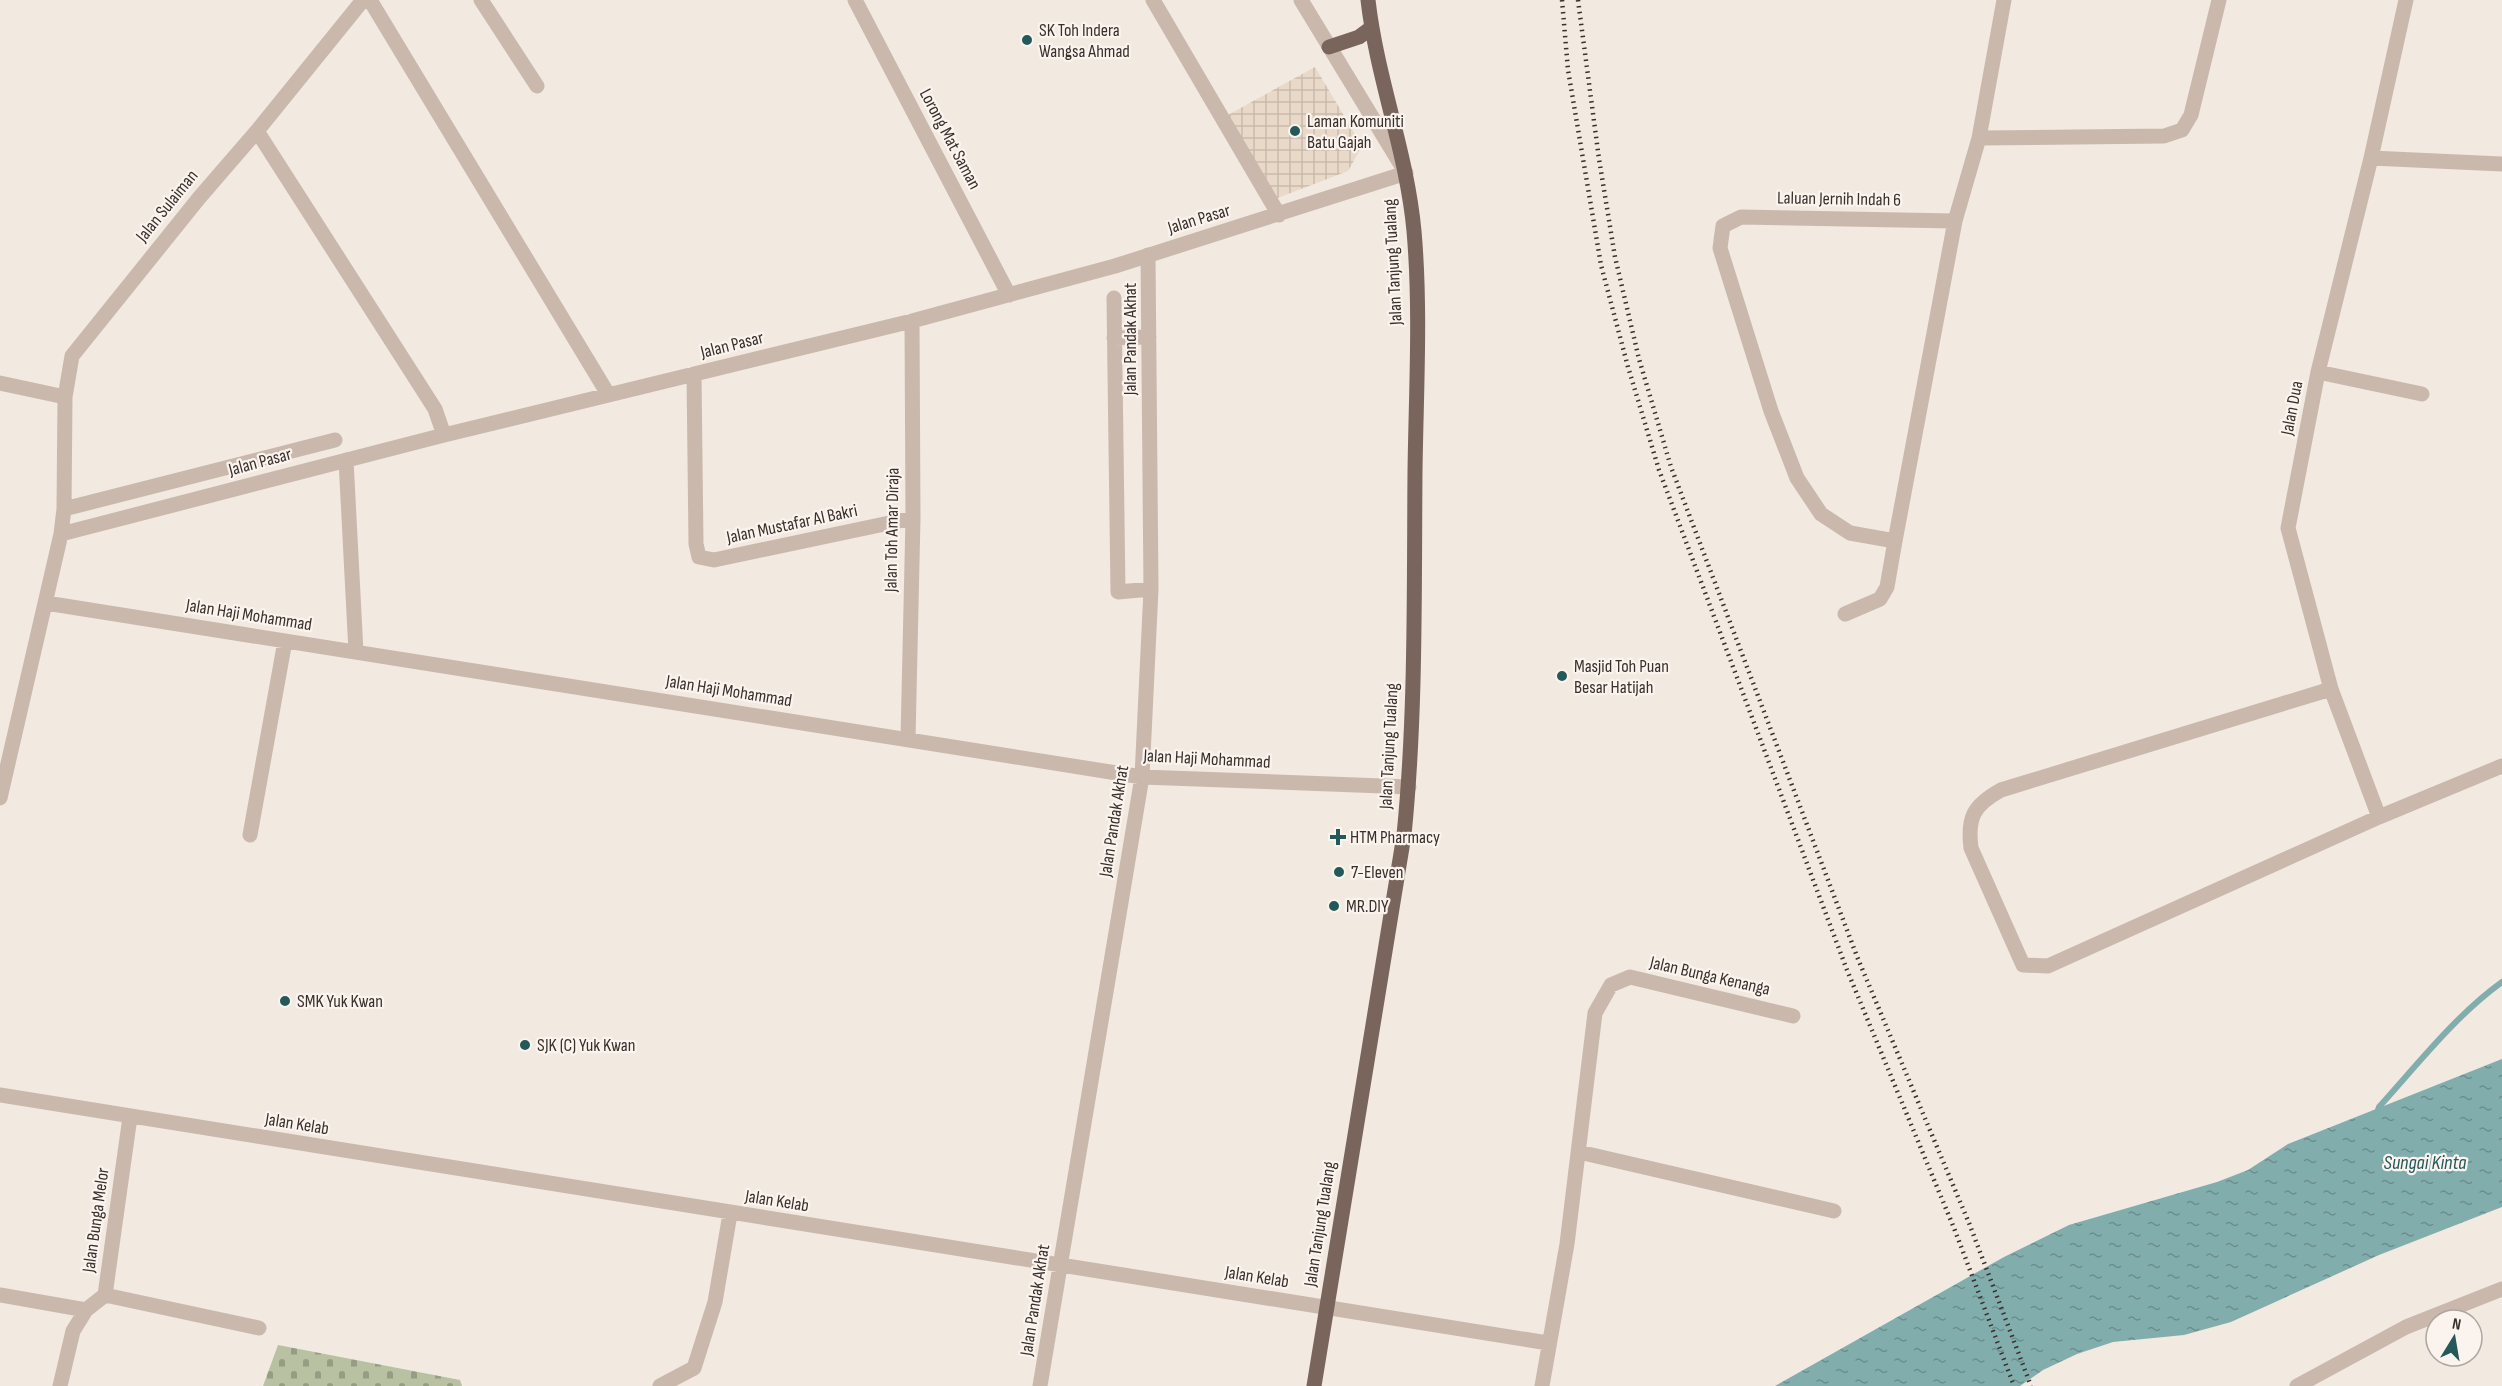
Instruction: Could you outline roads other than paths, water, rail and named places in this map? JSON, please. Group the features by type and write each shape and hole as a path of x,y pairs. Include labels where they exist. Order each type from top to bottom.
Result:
{"main road":[{"name":"Jalan Tanjung Tualang","path":"1314,1386 1404,836 1409,788 1414,606 1417,270 1406,173 1371,28 1368,0"},
{"path":"1329,47 1359,37 1371,28"}],"street":[{"name":"Jalan Sulaiman","path":"0,798 61,534 64,509 65,397 72,356 363,0"},
{"path":"370,0 608,394"},
{"path":"482,0 537,86"},
{"name":"Lorong Mat Saman","path":"855,0 1009,295"},
{"path":"1153,0 1279,214"},
{"path":"1301,0 1406,173"},
{"path":"1845,614 1880,599 1887,587 1955,221 1979,138 2004,0"},
{"path":"1979,138 2164,136 2182,130 2191,115 2219,0"},
{"name":"Jalan Dua","path":"2379,817 2331,689 2288,528 2318,372 2371,158 2406,0"},
{"path":"257,131 435,409 444,435"},
{"path":"2371,158 2502,164"},
{"name":"Jalan Pasar","path":"61,534 444,435 912,321 1009,295 1148,255 1406,173"},
{"name":"Laluan Jernih Indah 6","path":"1895,542 1850,533 1821,514 1797,478 1771,411 1720,248 1723,226 1741,217 1955,221"},
{"name":"Jalan Pandak Akhat","path":"1040,1386 1142,777 1151,589 1148,255"},
{"path":"1114,298 1118,592 1151,589"},
{"name":"Jalan Toh Amar Diraja","path":"908,739 913,518 912,321"},
{"path":"1114,338 1149,338"},
{"path":"2318,372 2422,394"},
{"name":"Jalan Mustafar Al Bakri","path":"694,374 696,544 699,557 714,560 913,518"},
{"path":"0,382 65,397"},
{"path":"64,509 335,440"},
{"path":"346,460 356,652"},
{"name":"Jalan Haji Mohammad","path":"46,603 1142,777 1409,788"},
{"path":"250,836 285,641"},
{"path":"2331,689 2001,790 1985,799 1974,812 1969,828 1971,848 2023,965 2048,966 2379,817 2502,766"},
{"name":"Jalan Bunga Kenanga","path":"1542,1386 1567,1244 1595,1013 1611,985 1630,977 1793,1016"},
{"name":"Jalan Kelab","path":"0,1095 730,1214 1548,1343"},
{"name":"Jalan Bunga Melor","path":"60,1386 73,1331 86,1310 105,1295 130,1117"},
{"path":"1579,1152 1834,1210"},
{"path":"660,1386 694,1368 715,1302 730,1214"},
{"path":"2297,1386 2406,1327 2502,1289"},
{"path":"0,1295 86,1310"},
{"path":"105,1295 259,1328"}],"water":[{"name":"Sungai Kinta","path":"2502,1059 2502,1207 2379,1255 2231,1322 2184,1335 2113,1342 2077,1354 2043,1370 2020,1386 1775,1386 2004,1257 2069,1225 2217,1182 2248,1170 2288,1144"}],"waterway":[{"path":"2377,1113 2379,1107 2453,1025 2502,982"}],"railway":[{"path":"1562,0 1568,70 1601,265 1659,470 1847,970 1954,1228 2014,1386"},
{"path":"1578,0 1599,159 1615,257 1639,359 1671,467 1858,959 1969,1223 2031,1386"}],"place":[{"name":"SK Toh Indera Wangsa Ahmad","path":"1027,40"},
{"name":"Laman Komuniti Batu Gajah","path":"1295,131"},
{"name":"Masjid Toh Puan Besar Hatijah","path":"1562,676"},
{"name":"HTM Pharmacy","path":"1338,837"},
{"name":"7-Eleven","path":"1339,872"},
{"name":"MR.DIY","path":"1334,906"},
{"name":"SMK Yuk Kwan","path":"285,1001"},
{"name":"SJK (C) Yuk Kwan","path":"525,1045"}]}
